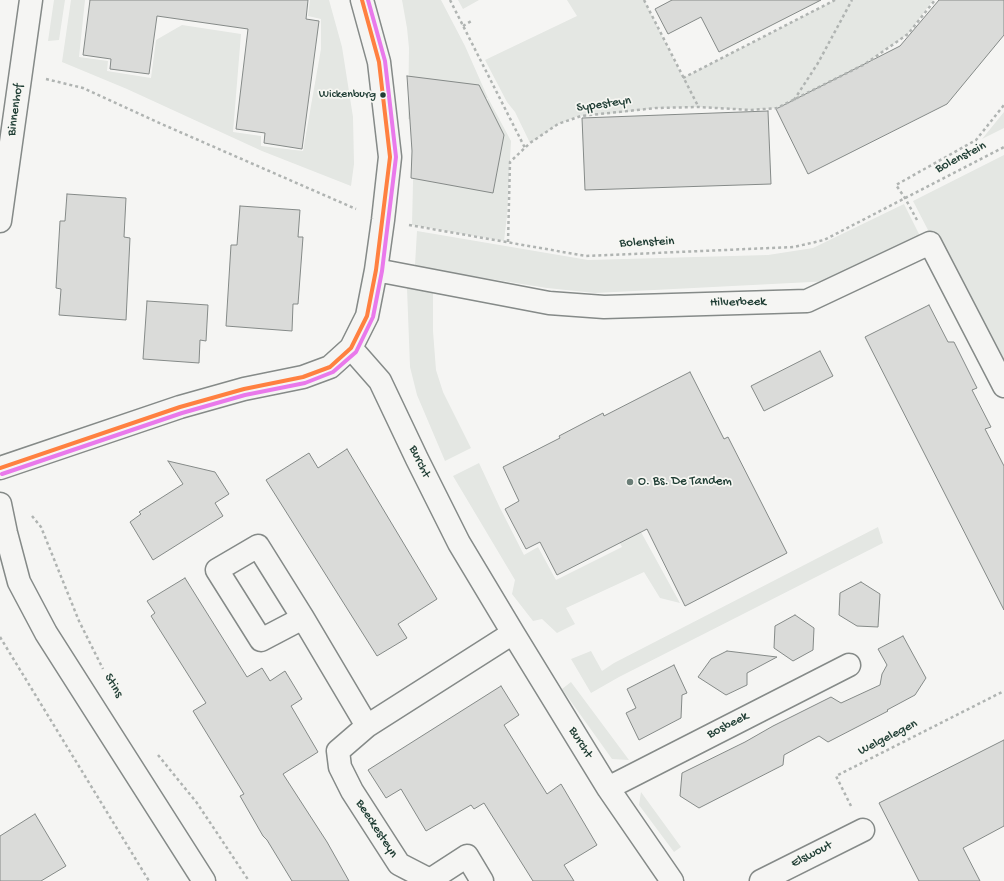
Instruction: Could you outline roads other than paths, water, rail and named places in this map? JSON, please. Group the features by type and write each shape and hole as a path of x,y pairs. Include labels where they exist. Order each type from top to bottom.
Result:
{"street":[{"name":"Binnenhof","path":"0,220 31,0"},
{"path":"0,468 180,407 244,389 304,377 330,367 351,348 367,316 376,270 390,157 379,62 362,0"},
{"name":"Hilverbeek","path":"376,270 557,304 604,307 807,302 930,243 1004,386"},
{"name":"Burcht","path":"351,348 380,381 459,543 513,633 608,788 672,881"},
{"path":"0,504 19,582 46,633 204,881"},
{"path":"303,618 368,726"},
{"name":"Beeckesteyn","path":"482,881 467,856 430,880 399,864 352,791 340,767 338,751 368,726 513,633"},
{"name":"Bosbeek","path":"608,788 849,665"},
{"name":"Elswout","path":"761,881 863,830"}],"place":[{"name":"Wickenburg","path":"383,95"},
{"name":"O. Bs. De Tandem","path":"630,482"}]}
